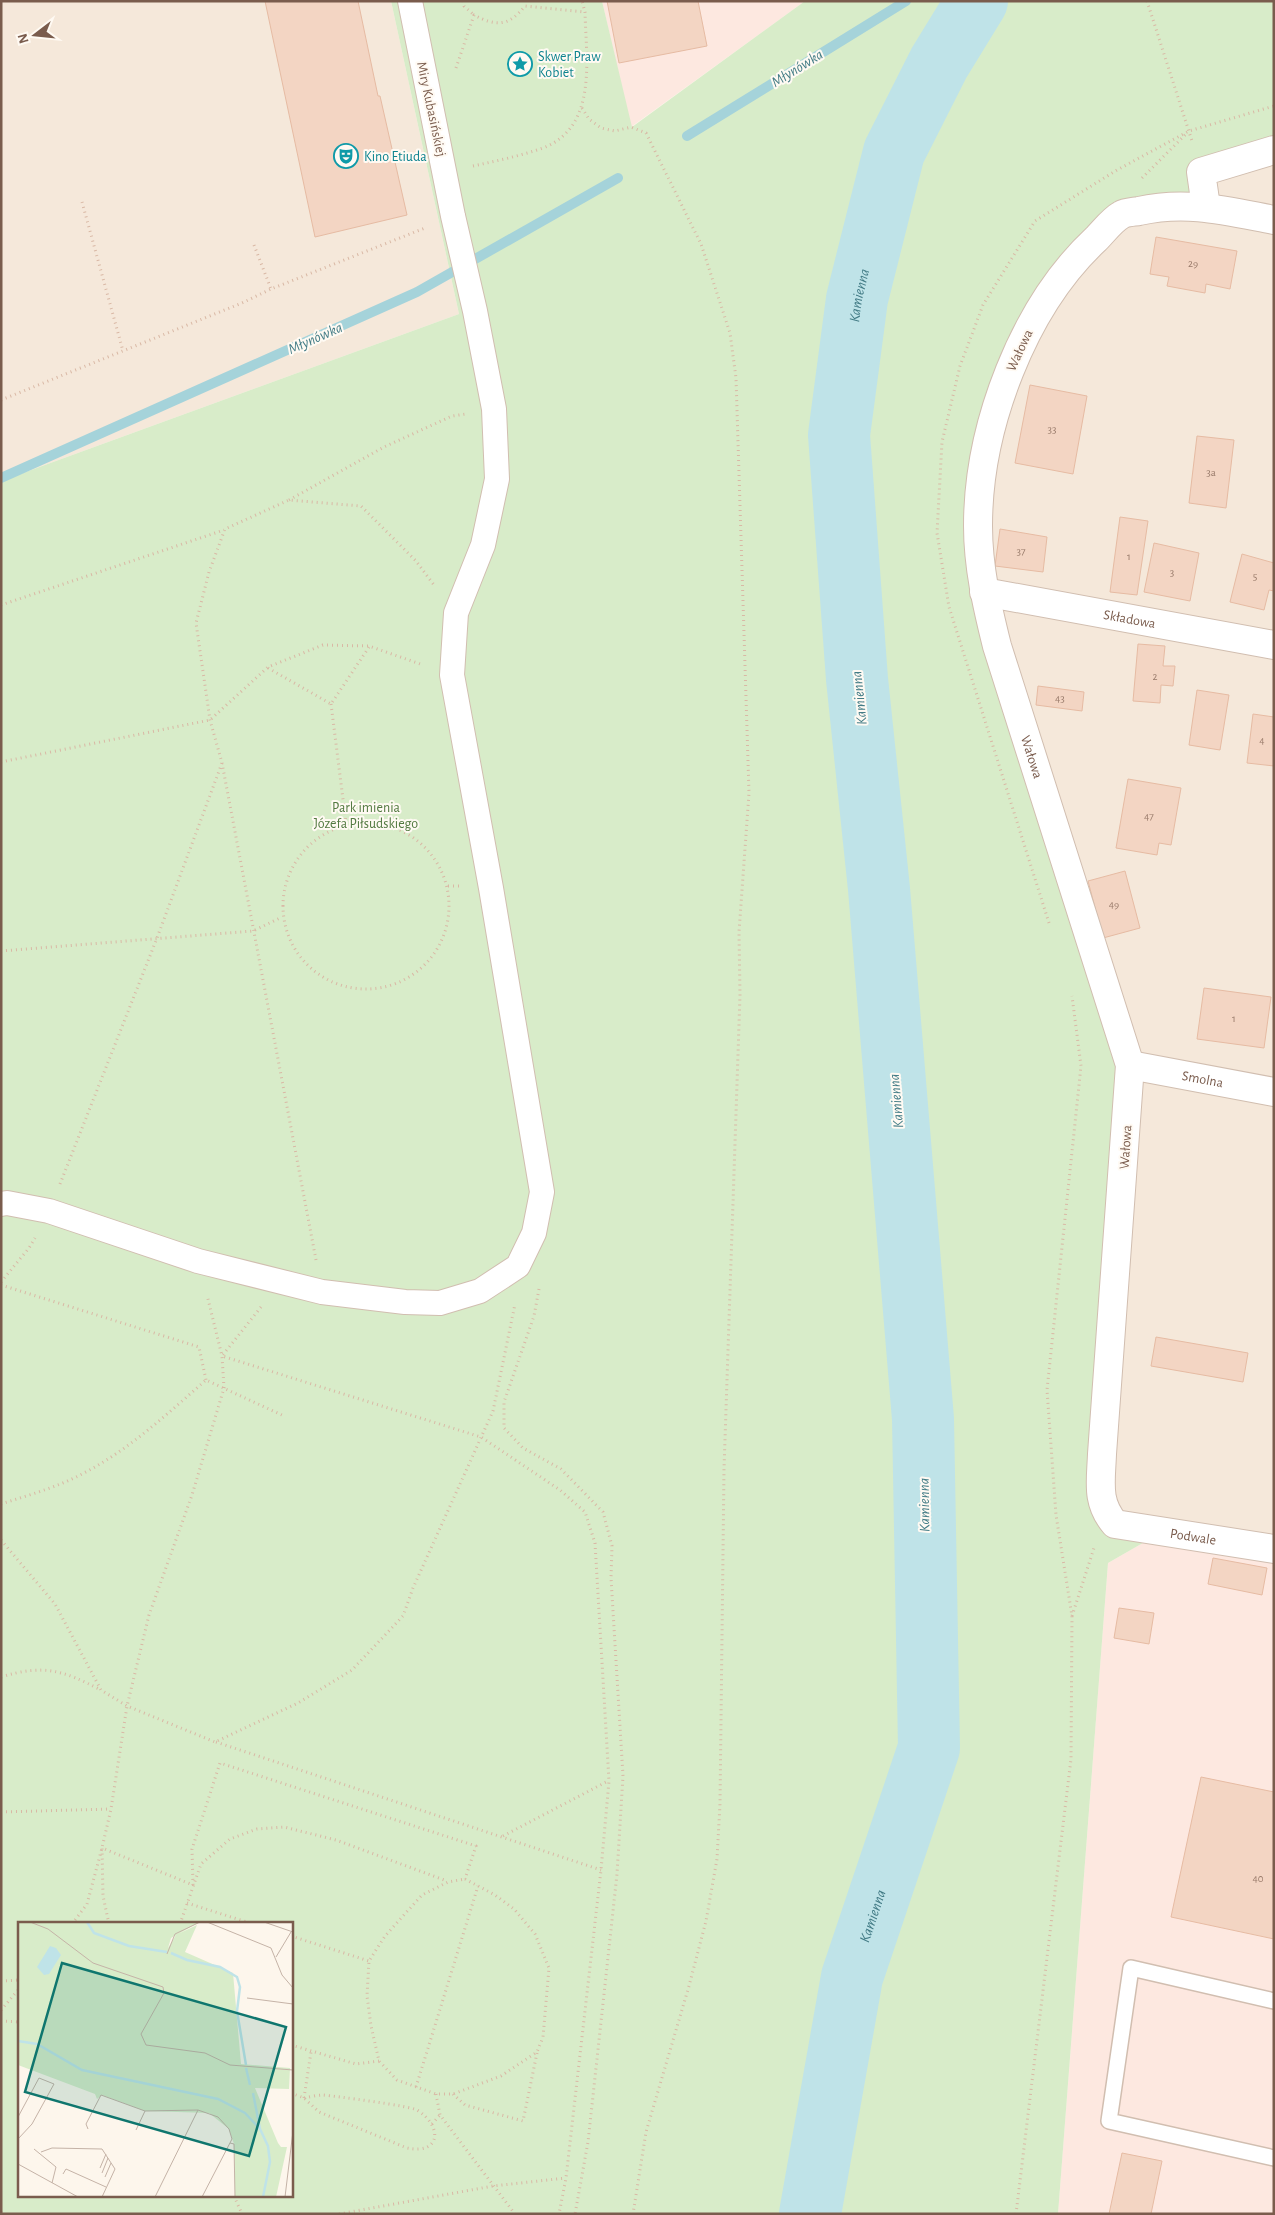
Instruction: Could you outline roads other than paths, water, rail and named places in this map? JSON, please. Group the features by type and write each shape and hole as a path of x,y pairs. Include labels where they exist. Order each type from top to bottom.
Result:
{"street":[{"name":"Miry Kubasińskiej","path":"1,1204 7,1202 49,1211 198,1261 322,1292 405,1302 440,1303 480,1290 518,1266 534,1233 542,1192 492,888 452,675 456,613 483,545 497,479 494,409 410,1"},
{"path":"1274,150 1201,172 1206,207 1274,220"},
{"name":"Wałowa","path":"1115,1524 1105,1513 1101,1499 1102,1454 1118,1259 1130,1065 1000,655 984,592 978,526 981,481 1003,387 1023,340 1048,295 1076,257 1121,215 1163,206 1206,207"},
{"name":"Składowa","path":"984,592 1274,645"},
{"name":"Smolna","path":"1130,1065 1274,1092"},
{"name":"Podwale","path":"1115,1524 1274,1549"}],"lane":[{"path":"1274,2001 1131,1968 1109,2121 1274,2158"}],"waterway":[{"name":"Młynówka","path":"687,136 906,1"},
{"name":"Kamienna","path":"810,2214 852,1977 929,1748 923,1419 879,889 857,679 839,435 857,299 894,152 939,63 977,1"},
{"name":"Młynówka","path":"1,478 417,292 618,178"}],"place":[{"name":"Skwer Praw Kobiet","path":"520,64"},
{"name":"Kino Etiuda","path":"346,156"}],"park label":[{"name":"Park imienia Józefa Piłsudskiego","path":"366,816"}]}
